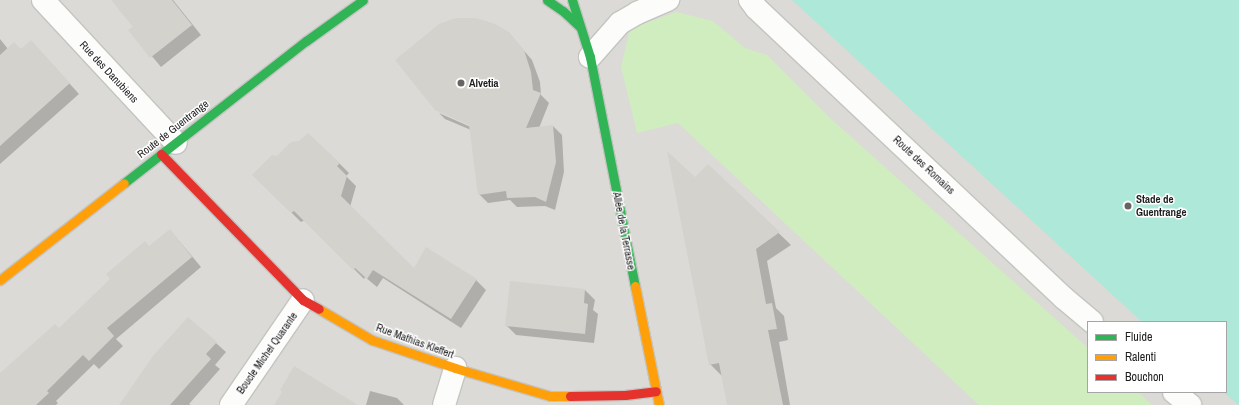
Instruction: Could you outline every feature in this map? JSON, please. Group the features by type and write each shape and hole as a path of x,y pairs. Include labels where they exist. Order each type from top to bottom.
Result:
{"street":[{"name":"Rue des Danubiens","path":"43,0 168,148"},
{"name":"Route de Guentrange","path":"0,280 306,41 363,0"},
{"path":"547,0 580,27"},
{"name":"Allée de la Terrasse","path":"572,0 589,51 659,405"},
{"path":"589,51 620,23 637,12 668,0"},
{"name":"Route des Romains","path":"749,3 1065,299 1091,321"},
{"name":"Allée de la Terrasse","path":"588,15 589,51"},
{"name":"Rue Mathias Kleffert","path":"168,148 303,300 372,340 455,368 550,396 625,395 656,391"},
{"name":"Boucle Michel Quarante","path":"231,405 303,300"},
{"path":"444,405 455,368"},
{"path":"1175,393 1190,405"}],"shaded area":[{"path":"0,0 1239,0 1239,405 0,405"}],"green space":[{"name":"Stade de Guentrange","path":"792,0 1239,0 1239,405 1224,393 1227,393 1227,321 1141,321"},
{"path":"676,12 713,21 745,48 767,55 831,119 1087,347 1087,393 1139,393 1152,405 979,405 678,123 637,133 621,67 630,29"}],"building":[{"path":"111,0 172,0 192,25 150,58 128,30 133,27"},
{"path":"456,18 476,18 495,24 509,32 524,50 531,72 533,90 541,93 526,128 553,125 556,162 546,202 535,197 507,198 506,191 478,195 469,125 435,110 395,60 439,24"},
{"path":"31,40 70,83 0,146 0,55 14,42 21,49"},
{"path":"308,133 340,163 337,166 347,176 341,196 414,268 426,247 477,279 451,319 373,270 367,279 355,268 353,270 294,211 291,213 252,175 272,155 277,156 291,142 299,141"},
{"path":"667,151 695,177 708,164 780,232 756,249 766,304 772,303 777,329 768,330 783,405 727,405 719,363 709,365"},
{"path":"170,229 192,257 107,328 114,336 89,361 83,355 47,391 49,393 36,405 0,405 0,373 55,324 59,328 110,279 106,274 145,241 149,246"},
{"path":"510,281 585,289 584,303 588,304 585,334 505,326"},
{"path":"188,317 217,342 206,354 211,359 170,405 119,405 153,356"},
{"path":"294,366 358,405 274,405 282,392 280,390"}],"traffic: fast":[{"path":"124,183 306,41 363,0"},
{"path":"547,0 563,11 580,27"},
{"path":"572,0 590,57 635,286"}],"traffic: slow":[{"path":"0,280 124,183"},
{"path":"635,286 659,405"},
{"path":"319,309 372,340 455,368 550,396 570,396"}],"traffic: jam":[{"path":"161,154 303,300 319,309"},
{"path":"570,396 625,395 656,391"}],"place":[{"name":"Alvetia","path":"461,83"},
{"name":"Stade de Guentrange","path":"1128,206"}]}
